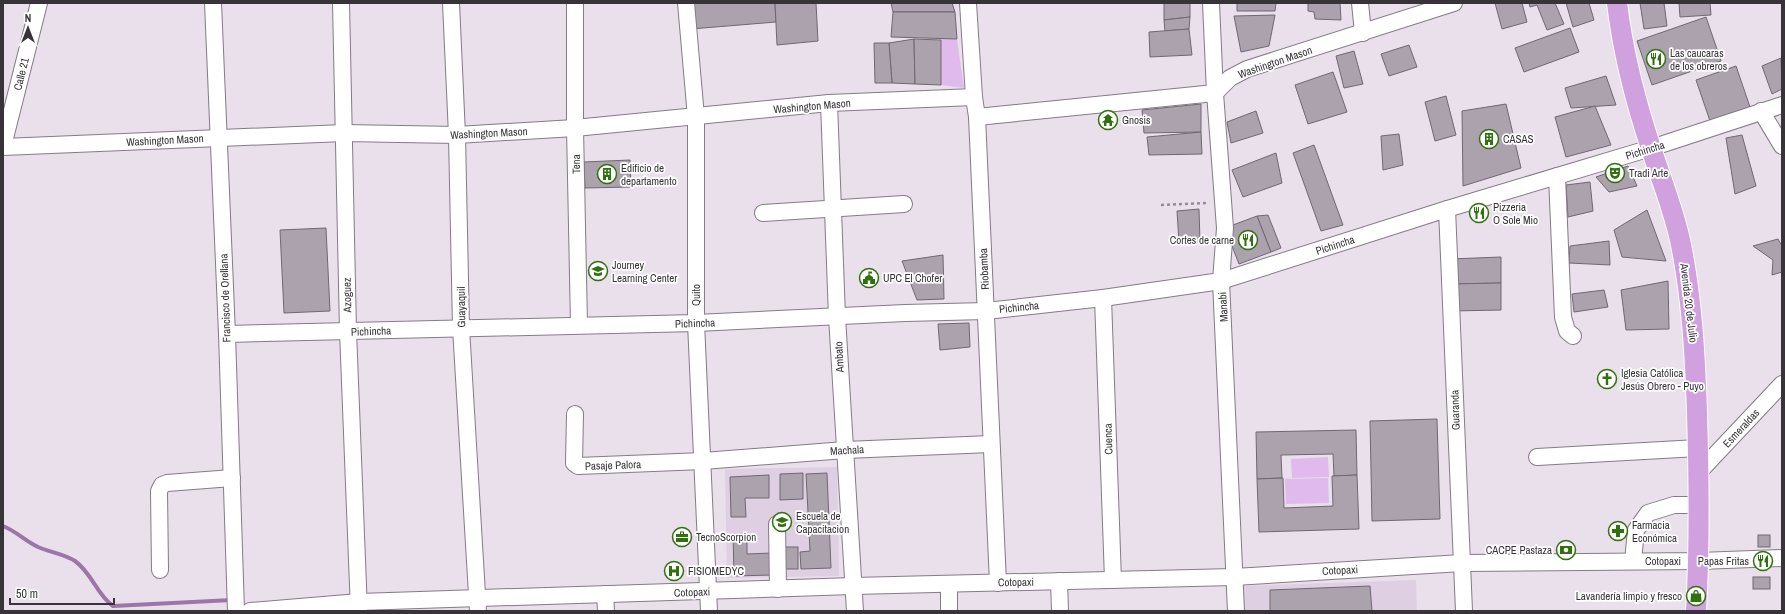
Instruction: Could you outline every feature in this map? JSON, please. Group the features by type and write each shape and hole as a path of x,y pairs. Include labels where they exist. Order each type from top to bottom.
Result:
{"main road":[{"name":"Avenida 20 de Julio","path":"1617,3 1623,48 1651,148 1670,199 1680,239 1687,283 1694,344 1700,505 1696,611"}],"street":[{"name":"Calle 21","path":"3,146 38,3"},
{"name":"Francisco de Orellana","path":"213,3 232,478 239,606"},
{"name":"Azoguez","path":"341,3 348,331 359,607"},
{"name":"Guayaquil","path":"451,3 457,135 461,328 478,605"},
{"name":"Tena","path":"575,3 575,128 580,325"},
{"name":"Quito","path":"686,3 696,117 696,323 709,611"},
{"name":"Riobamba","path":"968,3 974,97 977,117 998,583"},
{"name":"Manabi","path":"1211,3 1215,93 1225,228 1222,281 1236,611"},
{"path":"1360,3 1363,33"},
{"name":"Washington Mason","path":"1215,93 1230,78 1247,70 1454,3"},
{"path":"977,117 1215,93"},
{"name":"Washington Mason","path":"3,146 344,134 457,135 575,128 829,103 974,97"},
{"name":"Ambato","path":"829,103 837,317 855,611"},
{"name":"Pichincha","path":"227,334 696,323 837,317 905,312 986,311 1103,298 1222,281 1448,209 1651,148 1782,105"},
{"path":"1761,111 1782,146"},
{"path":"1557,176 1563,317 1567,331 1573,336"},
{"path":"763,213 904,204"},
{"name":"Guaranda","path":"1448,209 1464,611"},
{"name":"Cuenca","path":"1103,298 1113,580"},
{"name":"Esmeraldas","path":"1699,472 1782,384"},
{"name":"Pasaje Palora","path":"575,414 574,462 578,466 703,461"},
{"name":"Machala","path":"703,461 845,450 991,444"},
{"path":"1537,457 1698,448"},
{"path":"160,570 159,491 162,485 167,483 232,478"},
{"path":"1633,562 1636,530 1648,513 1674,505 1700,505"},
{"path":"777,524 778,589"},
{"name":"Cotopaxi","path":"239,606 359,607 478,605 605,594 853,586 1234,577 1462,563 1699,561 1782,558"},
{"path":"1059,581 1060,611"},
{"path":"949,584 949,611"},
{"path":"605,594 606,611"}],"path":[{"path":"1161,205 1223,202"}],"shaded area":[{"path":"940,39 957,39 964,88 941,85"},
{"path":"1328,457 1329,477 1292,478 1291,459"},
{"name":"Escuela de Capacitacion","path":"837,467 839,576 727,578 725,469"},
{"path":"1328,478 1329,503 1286,504 1285,479"},
{"path":"1416,580 1417,611 1244,611 1243,586"}],"building":[{"path":"693,3 775,3 776,22 691,29"},
{"path":"775,3 816,3 818,41 777,45"},
{"path":"891,3 952,3 955,12 893,12"},
{"path":"1164,3 1190,3 1190,17 1164,20"},
{"path":"1237,3 1276,3 1275,11 1237,11"},
{"path":"1308,3 1340,3 1341,20 1315,19 1314,12 1308,11"},
{"path":"1495,3 1522,3 1527,22 1502,29"},
{"path":"1529,3 1555,3 1564,24 1547,30 1537,5 1530,7"},
{"path":"1566,3 1589,3 1594,20 1573,27"},
{"path":"1640,3 1664,3 1667,26 1644,29"},
{"path":"1679,3 1710,3 1711,15 1680,17"},
{"path":"893,12 955,12 957,39 891,37"},
{"path":"1275,15 1269,46 1241,52 1234,16"},
{"path":"1190,17 1189,29 1165,31 1164,20"},
{"path":"1706,17 1721,61 1652,85 1637,41"},
{"path":"1570,28 1579,52 1524,72 1515,48"},
{"path":"1189,29 1192,55 1150,57 1149,32"},
{"path":"914,39 915,84 892,83 889,43"},
{"path":"914,39 941,40 941,85 915,84"},
{"path":"874,43 889,43 892,83 875,83"},
{"path":"1409,45 1417,67 1389,76 1381,54"},
{"path":"1354,51 1363,84 1344,88 1336,56"},
{"path":"1781,58 1782,89 1772,94 1762,66"},
{"path":"1736,66 1750,107 1710,121 1696,80"},
{"path":"1333,72 1347,112 1308,124 1295,85"},
{"path":"1606,76 1616,105 1571,108 1565,88"},
{"path":"1446,96 1456,135 1435,141 1425,102"},
{"path":"1201,104 1201,132 1144,133 1142,110"},
{"name":"CASAS","path":"1506,104 1521,168 1463,186 1462,111"},
{"path":"1595,106 1611,145 1566,157 1555,117"},
{"path":"1256,111 1263,133 1231,143 1227,122"},
{"path":"1201,132 1202,154 1149,155 1147,137"},
{"path":"1399,134 1403,165 1383,170 1381,136"},
{"path":"1742,135 1756,186 1735,194 1726,138"},
{"path":"1314,145 1343,225 1321,231 1293,153"},
{"path":"1276,153 1282,183 1243,197 1232,170"},
{"name":"Edificio de departamento","path":"630,160 631,187 585,188 584,162"},
{"path":"1628,166 1637,186 1609,192 1596,177"},
{"path":"1590,182 1593,211 1568,217 1566,185"},
{"path":"1199,209 1200,242 1179,242 1177,211"},
{"path":"1647,210 1666,261 1622,257 1614,230"},
{"path":"1268,215 1281,248 1271,252 1257,216"},
{"name":"Cortes de carne","path":"1257,216 1271,252 1239,264 1225,228"},
{"path":"326,228 330,311 284,313 280,230"},
{"path":"1778,239 1782,246 1782,272 1772,275 1773,260 1753,246"},
{"path":"1609,241 1610,265 1569,263 1570,246"},
{"path":"943,255 944,299 917,300 902,261"},
{"path":"1501,257 1501,283 1451,284 1450,259"},
{"path":"1668,281 1669,329 1626,330 1621,290"},
{"path":"1501,283 1501,310 1451,311 1451,284"},
{"path":"1604,290 1608,307 1574,312 1572,294"},
{"path":"969,323 970,347 940,350 938,324"},
{"path":"1437,419 1440,519 1372,521 1370,421"},
{"path":"1356,430 1357,475 1334,476 1333,454 1281,455 1282,478 1257,479 1256,432"},
{"path":"803,473 803,499 780,500 780,474"},
{"path":"827,473 831,568 801,569 800,552 810,551 806,474"},
{"path":"769,475 769,498 745,498 746,517 731,517 730,477"},
{"path":"1357,475 1359,529 1259,532 1257,479 1283,478 1284,508 1333,506 1332,476"},
{"path":"747,533 747,554 772,553 773,575 734,576 733,534"},
{"path":"1758,535 1770,535 1770,547 1758,547"},
{"path":"782,547 798,547 798,569 782,569"},
{"path":"1753,577 1770,577 1770,589 1753,589"},
{"path":"1370,586 1372,611 1270,611 1270,590"}],"waterway":[{"path":"3,526 38,547 75,561 81,566 103,596 113,606 232,600"}],"place":[{"name":"Las caucaras de los obreros","path":"1656,59"},
{"name":"Gnosis","path":"1108,120"},
{"name":"CASAS","path":"1489,139"},
{"name":"Tradi Arte","path":"1615,173"},
{"name":"Edificio de departamento","path":"607,174"},
{"name":"Pizzeria O Sole Mio","path":"1479,213"},
{"name":"Cortes de carne","path":"1248,240"},
{"name":"Journey Learning Center","path":"598,271"},
{"name":"UPC El Chofer","path":"869,278"},
{"name":"Iglesia Católica Jesús Obrero - Puyo","path":"1607,379"},
{"name":"Escuela de Capacitacion","path":"782,522"},
{"name":"Farmacia Económica","path":"1618,531"},
{"name":"TecnoScorpion","path":"682,537"},
{"name":"CACPE Pastaza","path":"1566,550"},
{"name":"Papas Fritas","path":"1763,561"},
{"name":"FISIOMEDYC","path":"674,571"},
{"name":"Lavandería limpio y fresco","path":"1696,596"}]}
